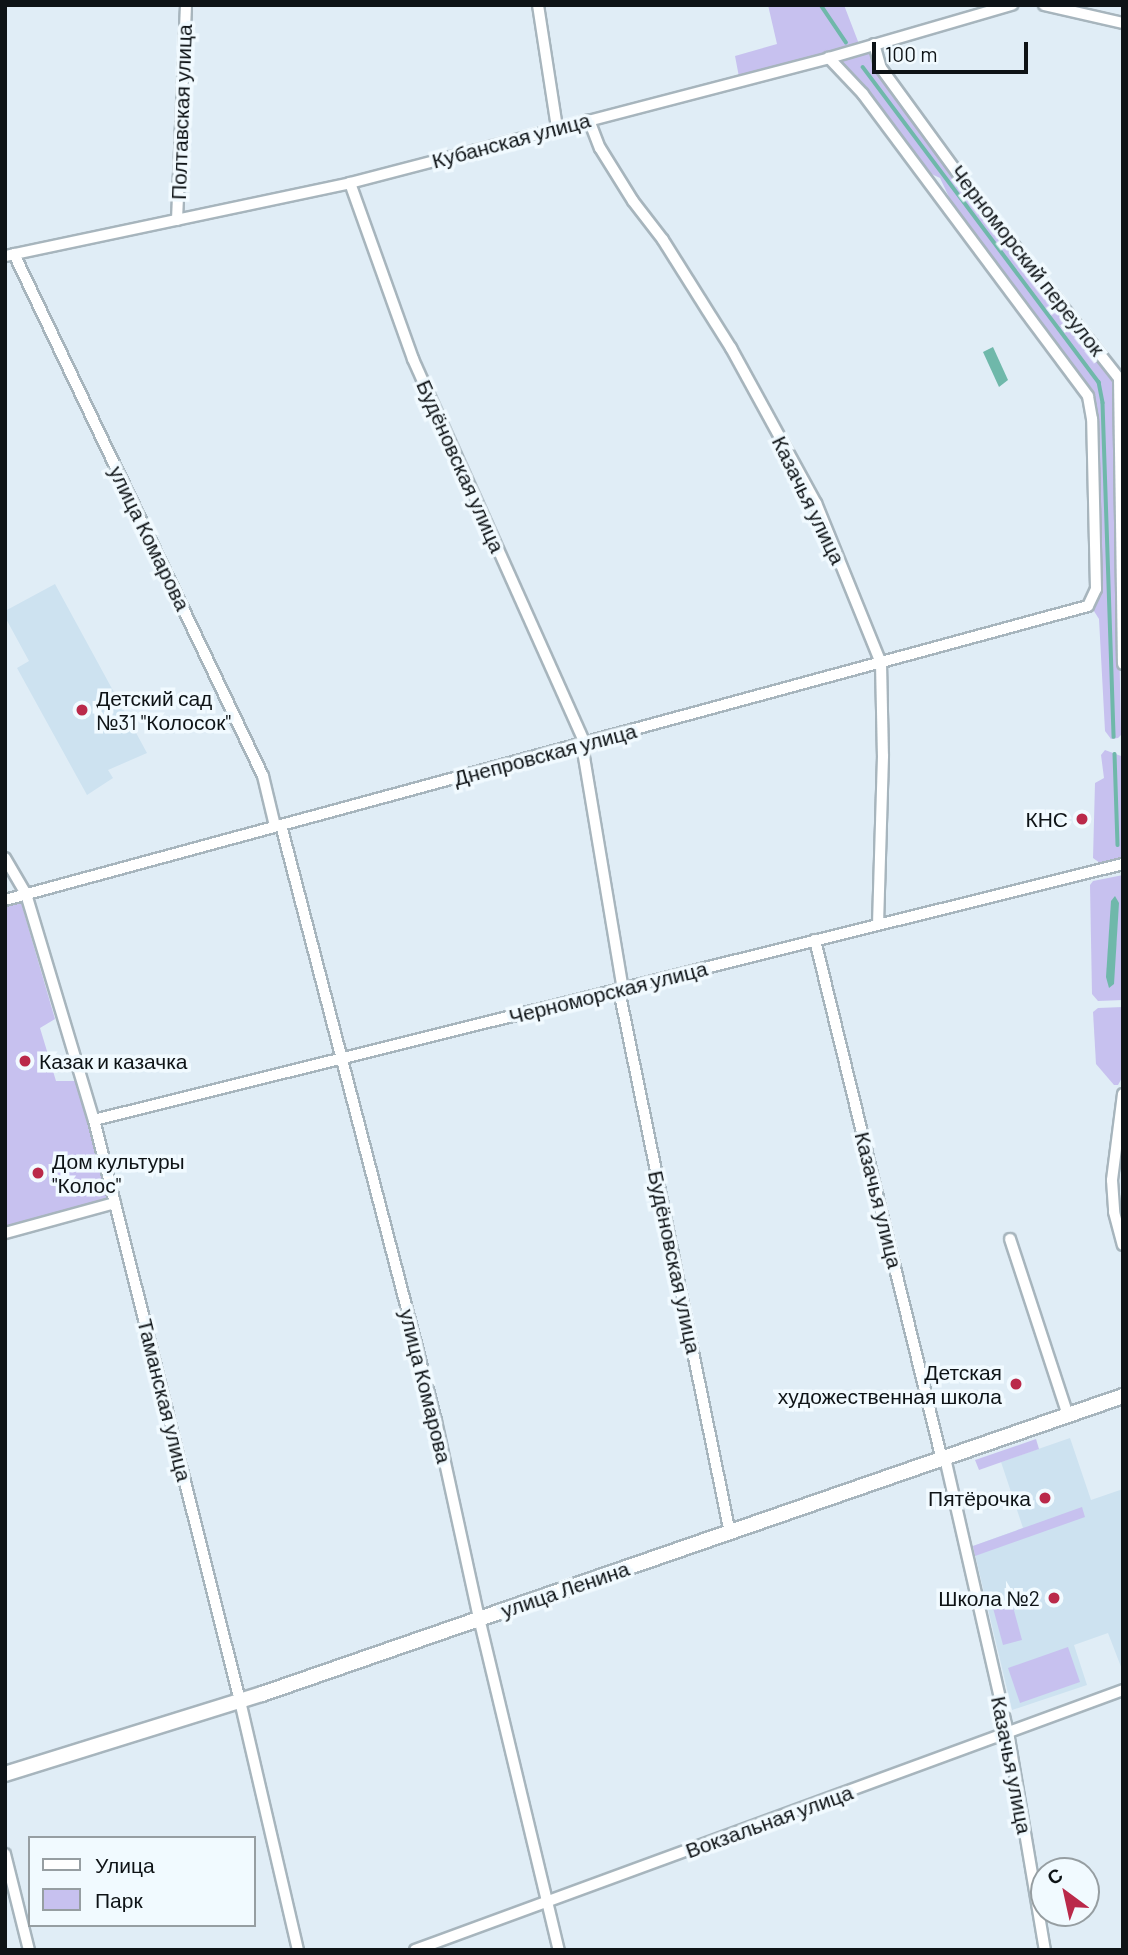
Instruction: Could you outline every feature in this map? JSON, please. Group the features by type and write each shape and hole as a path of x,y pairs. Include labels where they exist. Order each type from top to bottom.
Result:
{"main road":[{"name":"улица Ленина","path":"5,1774 240,1701 1123,1396"}],"street":[{"name":"Полтавская улица","path":"177,219 186,5"},
{"path":"538,5 557,128"},
{"name":"Кубанская улица","path":"10,255 350,183 829,58 1012,5"},
{"path":"1044,5 1123,23"},
{"name":"Черноморский переулок","path":"874,44 881,68 964,182 1119,378 1123,664"},
{"name":"Днепровская улица","path":"5,900 1085,609 1091,604 1096,589 1092,419 1088,396 863,94 829,58"},
{"name":"Казачья улица","path":"589,120 600,148 626,191 663,240 731,348 816,503 881,663 883,756 878,924"},
{"name":"Будёновская улица","path":"350,183 422,380 583,744 621,990 730,1533"},
{"name":"улица Комарова","path":"10,255 263,776 343,1057 376,1198 436,1421 479,1618 559,1950"},
{"name":"Таманская улица","path":"5,858 26,894 94,1120 240,1701 298,1950"},
{"name":"Черноморская улица","path":"94,1120 1123,864"},
{"name":"Казачья улица","path":"815,940 944,1459 1008,1732 1045,1950"},
{"path":"1123,1094 1112,1180 1114,1212 1123,1245"},
{"path":"5,1233 115,1203"},
{"path":"1010,1239 1068,1415"},
{"name":"Вокзальная улица","path":"415,1950 1123,1690"},
{"path":"5,1854 29,1950"}],"shaded area":[{"path":"993,347 1008,380 999,387 983,352"},
{"name":"Детский сад №31 \"Колосок\"","path":"55,584 147,753 108,770 113,778 87,795 17,668 29,661 5,617 5,611"},
{"path":"1115,896 1119,903 1114,984 1109,988 1106,977 1111,901"},
{"name":"Школа №2","path":"1070,1438 1091,1500 1123,1489 1123,1672 1108,1633 1074,1645 1087,1685 1012,1710 973,1546 1023,1528 1001,1462"}],"green space":[{"path":"768,5 844,5 859,44 739,77 735,56 777,44"},
{"path":"871,51 1114,382 1121,735 1118,738 1111,739 1105,731 1099,619 1092,608 1099,592 1090,392 957,214 940,178 923,170 839,63 839,60"},
{"path":"1105,750 1121,756 1123,857 1100,863 1093,858 1095,783 1104,778 1101,755"},
{"path":"1123,875 1123,1000 1098,1001 1092,994 1090,885 1093,881"},
{"path":"20,899 55,1019 40,1028 56,1081 76,1081 108,1198 5,1227 5,904"},
{"path":"1123,1007 1123,1076 1118,1085 1114,1085 1096,1064 1093,1012 1098,1008"},
{"path":"1036,1439 1039,1449 979,1470 975,1460"},
{"path":"1082,1507 1085,1517 975,1556 973,1546"},
{"path":"1012,1603 1022,1640 1003,1645 993,1608"},
{"path":"1068,1647 1080,1682 1020,1703 1008,1668"}],"waterway":[{"path":"821,5 846,42"},
{"path":"863,67 1099,382 1103,403 1114,737"},
{"path":"1115,754 1118,845"}],"place":[{"name":"Детский сад №31 \"Колосок\"","path":"82,710"},
{"name":"КНС","path":"1082,819"},
{"name":"Казак и казачка","path":"25,1061"},
{"name":"Дом культуры \"Колос\"","path":"38,1173"},
{"name":"Детская художественная школа","path":"1016,1384"},
{"name":"Пятёрочка","path":"1045,1498"},
{"name":"Школа №2","path":"1054,1598"}]}
